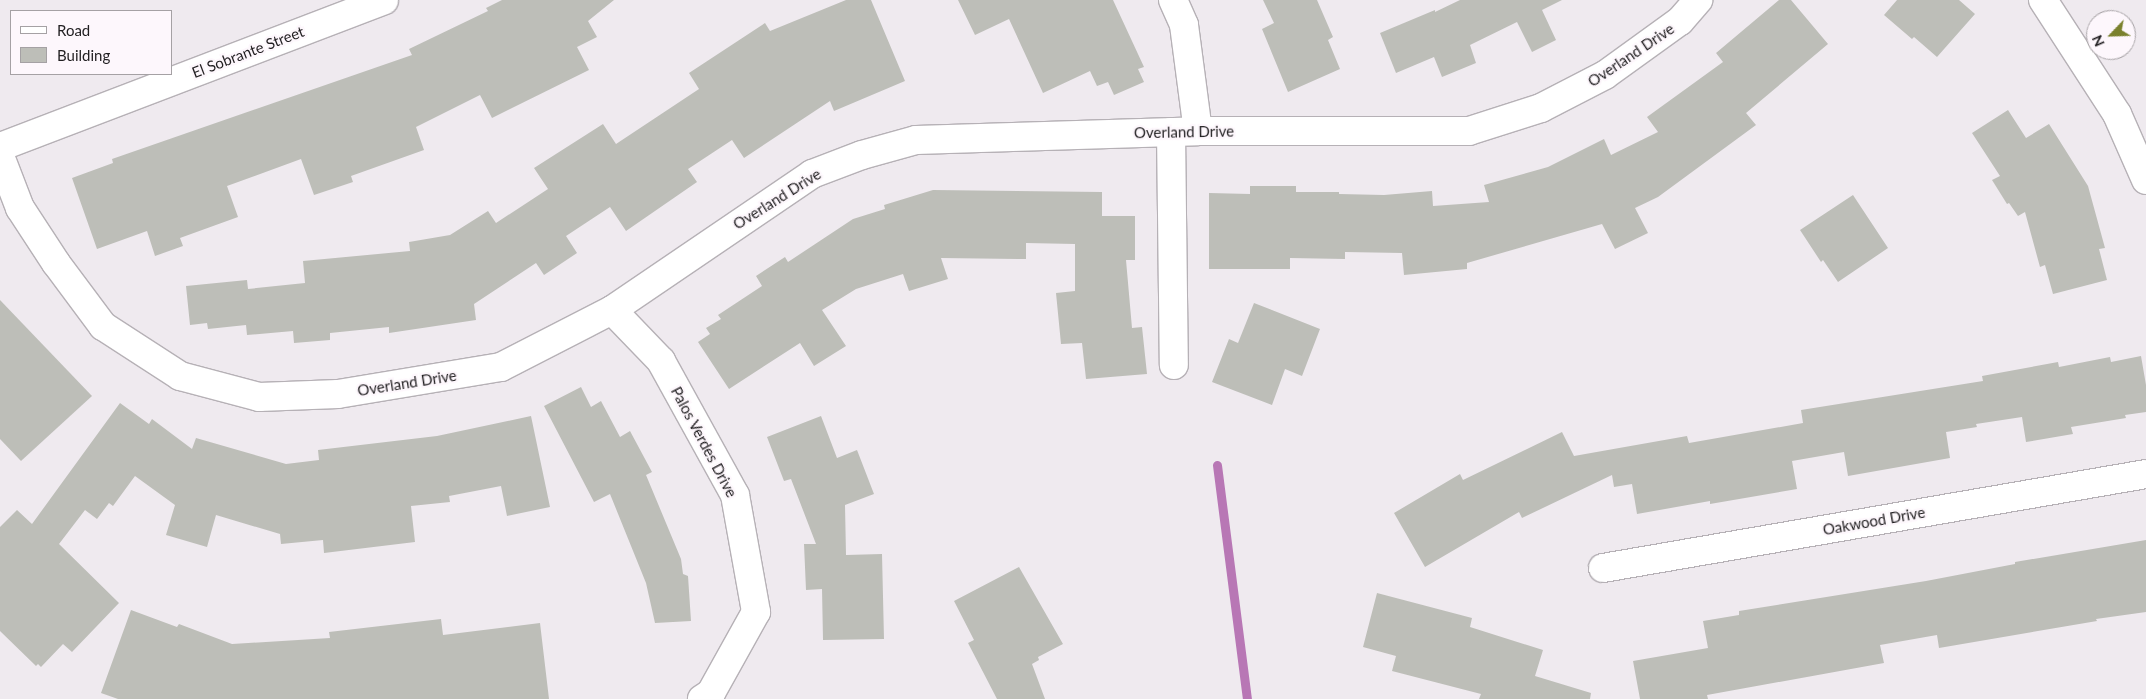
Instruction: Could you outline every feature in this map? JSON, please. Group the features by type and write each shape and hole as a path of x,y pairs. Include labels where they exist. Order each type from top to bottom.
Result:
{"street":[{"name":"El Sobrante Street","path":"0,147 384,0"},
{"path":"1173,0 1184,25 1198,131"},
{"name":"Overland Drive","path":"0,156 20,208 56,263 103,326 180,376 259,397 338,394 502,367 612,310 812,174 862,155 916,140 1198,131 1469,130 1541,108 1605,75 1680,21 1698,0"},
{"path":"2044,0 2117,114 2146,180"},
{"path":"1171,132 1174,365"},
{"name":"Palos Verdes Drive","path":"612,310 661,361 735,495 756,612 710,693 702,699"},
{"name":"Oakwood Drive","path":"1603,568 2146,474"}],"building":[{"path":"502,0 614,0 588,21 597,37 577,47 589,70 492,118 480,95 416,127 424,150 351,176 353,182 314,195 301,159 227,186 238,217 180,238 183,246 155,256 147,231 97,249 72,178 113,163 112,159 412,55 409,49 488,11 486,8"},
{"path":"846,0 871,0 905,81 834,111 830,101 744,158 732,140 688,169 697,182 626,231 610,207 566,236 577,253 544,275 536,263 474,304 476,320 389,333 389,327 330,333 330,340 294,343 293,331 247,335 246,325 208,329 207,323 190,325 186,286 247,280 248,289 305,283 303,261 410,251 409,242 450,235 488,211 496,223 548,189 534,168 603,124 616,144 699,89 689,73 765,23 770,31"},
{"path":"958,0 1113,0 1144,67 1138,69 1144,82 1114,95 1108,82 1097,86 1090,71 1043,93 1009,19 975,35"},
{"path":"1263,0 1317,0 1333,37 1328,40 1340,69 1288,92 1262,29 1274,23"},
{"path":"1460,0 1562,0 1542,10 1556,40 1532,52 1517,22 1470,45 1476,63 1442,77 1434,57 1396,73 1380,33 1435,10 1435,12"},
{"path":"1779,0 1791,0 1828,44 1746,113 1756,125 1658,197 1635,208 1648,233 1615,249 1602,224 1467,263 1467,269 1404,275 1402,253 1345,252 1345,259 1290,258 1290,269 1209,269 1209,193 1250,194 1250,186 1296,186 1296,192 1339,192 1339,194 1384,195 1432,191 1433,206 1489,202 1484,185 1548,167 1604,139 1611,155 1658,132 1647,117 1723,62 1716,53"},
{"path":"1897,0 1959,0 1975,14 1937,57 1884,15"},
{"path":"2008,110 2026,138 2049,124 2088,186 2105,248 2099,249 2107,280 2053,294 2045,265 2040,267 2025,212 2018,216 2009,203 2007,204 1992,180 2000,176 1972,133"},
{"path":"933,190 1102,192 1102,216 1135,216 1135,260 1126,260 1132,328 1142,327 1147,374 1086,379 1082,343 1061,344 1056,293 1075,291 1075,244 1026,243 1026,259 941,258 948,279 909,291 903,274 856,289 822,310 846,346 814,366 800,343 729,389 698,342 710,334 706,328 721,319 718,315 762,286 756,276 785,257 788,262 853,219 885,209 884,205"},
{"path":"1853,195 1888,248 1838,282 1823,260 1821,262 1800,230"},
{"path":"0,300 92,396 21,461 0,439"},
{"path":"1254,303 1320,329 1302,376 1285,369 1272,405 1212,382 1229,339 1238,343"},
{"path":"2141,356 2146,385 2146,412 2125,415 2126,418 2071,427 2073,434 2026,442 2022,417 1976,424 1977,427 1946,432 1950,458 1848,476 1844,452 1792,461 1797,489 1710,504 1710,501 1637,514 1632,484 1614,487 1612,475 1522,518 1519,512 1425,567 1394,513 1460,474 1463,480 1562,432 1574,456 1687,436 1689,443 1803,423 1801,410 1983,381 1982,376 2058,362 2059,367 2110,357 2111,362"},
{"path":"581,387 591,407 601,401 620,437 630,431 652,472 646,475 681,559 683,574 688,576 691,621 655,623 646,583 610,494 594,502 544,406"},
{"path":"120,403 149,424 152,419 192,449 196,438 286,464 319,460 318,450 437,436 531,416 550,507 507,516 501,486 449,496 450,502 411,506 415,542 324,553 323,540 281,544 280,534 216,515 207,547 166,535 175,505 135,476 113,506 109,503 97,519 85,510 59,544 119,603 72,652 63,644 41,667 38,664 36,666 0,631 0,527 17,510 32,524"},
{"path":"821,416 837,458 857,450 874,494 845,505 846,555 882,554 884,639 823,640 822,589 806,590 804,544 816,544 791,479 784,481 767,437"},
{"path":"2146,540 2146,612 2096,619 2097,621 1939,648 1937,635 1880,645 1884,663 1707,695 1708,699 1640,699 1633,661 1708,648 1703,621 1739,615 1739,611 1926,581 2015,564 2015,562"},
{"path":"1019,567 1063,644 1038,657 1039,660 1032,664 1045,699 997,699 968,643 974,640 954,601"},
{"path":"1377,593 1472,618 1470,627 1543,650 1535,676 1591,693 1590,699 1479,699 1481,694 1392,671 1396,656 1363,647"},
{"path":"131,610 177,627 179,624 232,644 330,638 329,632 441,619 443,635 540,623 549,699 118,699 101,693"}],"waterway":[{"path":"1217,465 1247,699"}]}
